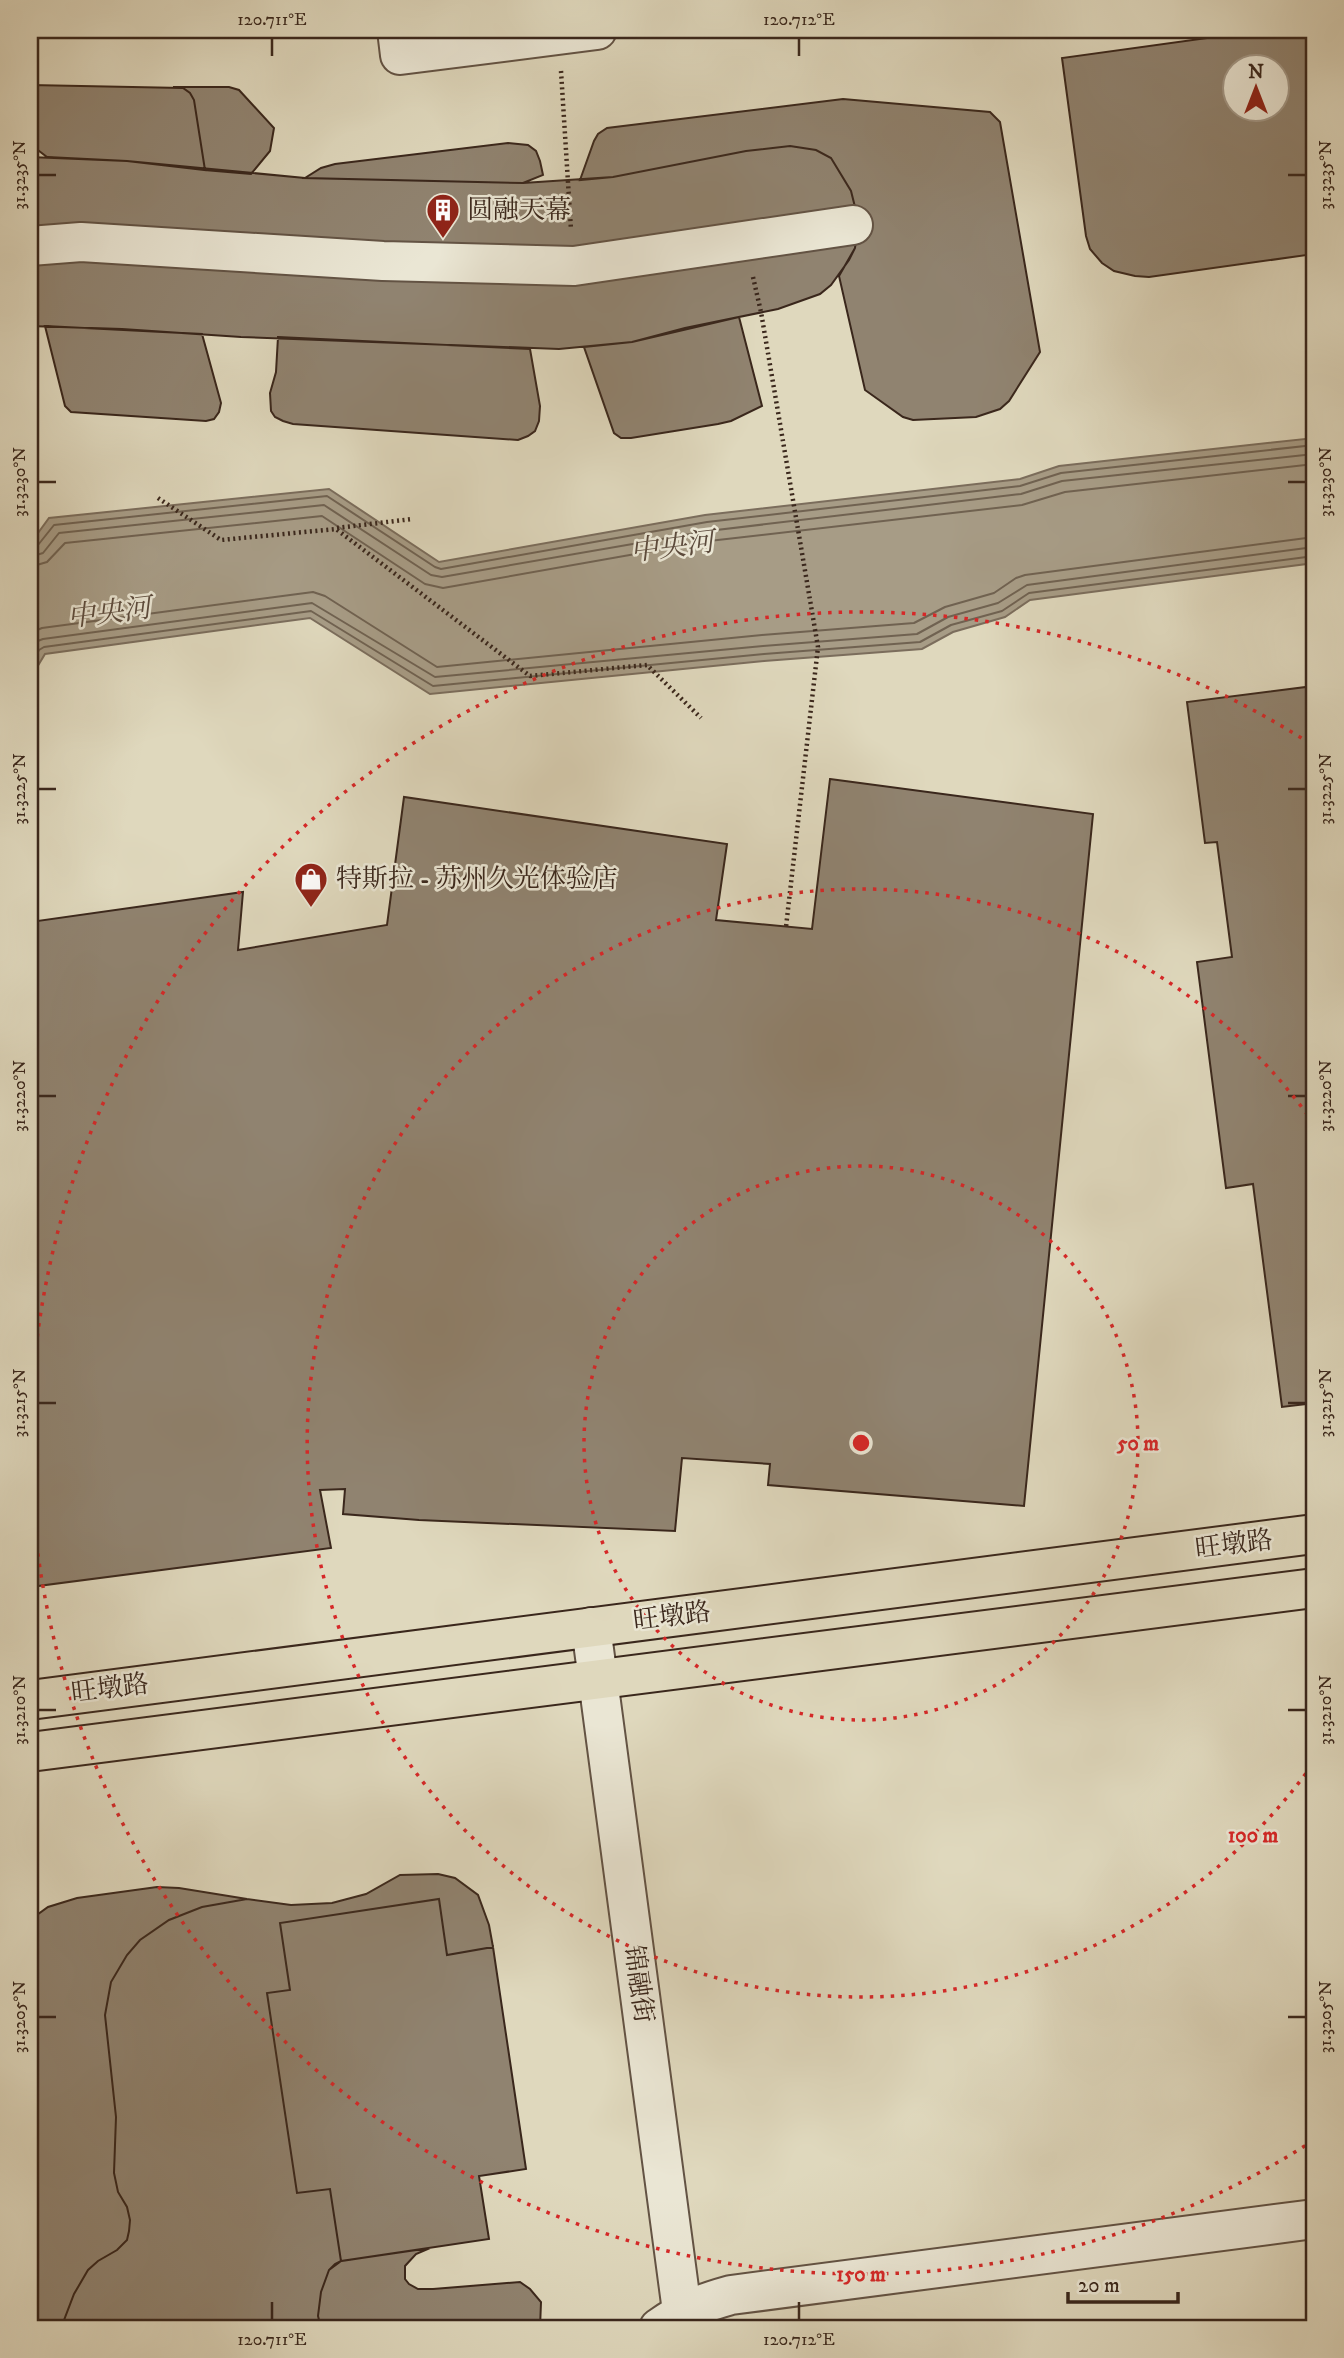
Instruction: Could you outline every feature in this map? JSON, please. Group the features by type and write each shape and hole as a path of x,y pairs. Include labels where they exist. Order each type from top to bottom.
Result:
{"main road":[{"name":"旺墩路","path":"30,1700 1314,1534"},
{"name":"旺墩路","path":"30,1752 1314,1588"}],"street":[{"path":"397,30 400,55 597,30"},
{"path":"30,246 81,242 383,261 574,266 853,225"},
{"name":"锦融街","path":"590,1627 671,2320"},
{"path":"671,2320 702,2303 731,2295 1314,2219"}],"path":[{"path":"559,35 574,266"},
{"path":"761,312 818,647 786,927"},
{"path":"158,498 221,540 412,519"},
{"path":"336,528 530,676 648,665 701,718"}],"water":[{"name":"中央河","path":"1314,438 1314,563 1030,600 1005,617 953,632 922,649 764,661 430,694 310,618 45,654 30,679 30,544 49,518 329,489 439,562 705,515 1020,479 1059,466"}],"building":[{"path":"1265,30 1314,30 1314,254 1149,277 1135,276 1114,271 1102,263 1090,249 1062,58"},
{"path":"30,85 183,88 194,100 205,170 127,161 47,157 30,144"},
{"path":"173,87 229,87 239,90 274,128 270,151 251,174 205,170 194,100 183,88"},
{"path":"843,99 990,112 1000,122 1040,352 1009,401 1000,409 976,417 913,420 903,417 865,390 839,276 855,248 855,207 851,191 831,158 816,150 790,146 746,151 613,177 580,180 594,141 598,134 607,128"},
{"path":"508,143 528,145 536,151 543,175 523,183 305,178 321,168 335,164"},
{"name":"圆融天幕","path":"790,146 816,150 831,158 851,191 857,233 855,248 849,260 831,285 820,294 778,309 632,342 559,349 30,326 30,157 127,161 305,178 523,183 613,177 746,151"},
{"path":"739,317 762,406 731,421 718,424 631,438 621,438 614,433 584,347 632,342"},
{"path":"45,326 202,334 221,403 219,412 214,419 206,421 71,412 65,406"},
{"path":"278,337 530,349 540,406 539,421 535,431 518,440 293,424 283,421 271,411 270,393 276,372"},
{"path":"1314,686 1314,1403 1282,1407 1253,1184 1226,1188 1197,962 1232,957 1217,842 1205,843 1187,702"},
{"path":"830,779 1093,814 1024,1506 768,1485 770,1464 682,1458 675,1531 419,1520 343,1514 345,1489 320,1490 331,1548 30,1587 30,922 243,892 238,950 387,925 404,797 727,844 716,920 812,929"},
{"path":"438,1874 455,1878 478,1895 489,1925 493,1947 447,1955 439,1899 280,1923 290,1990 267,1993 297,2193 330,2189 341,2261 329,2270 321,2292 318,2316 321,2328 61,2328 74,2294 88,2270 117,2250 127,2240 129,2231 127,2207 118,2192 114,2173 116,2117 105,2015 111,1982 127,1955 140,1940 169,1920 202,1907 247,1899 291,1905 332,1903 366,1894 400,1875"},
{"path":"157,1887 247,1899 202,1907 169,1920 140,1940 127,1955 111,1982 105,2015 116,2117 114,2173 118,2192 127,2207 129,2231 127,2240 117,2250 88,2270 74,2294 61,2328 40,2328 30,2296 30,1920 48,1907 77,1898"},
{"path":"439,1899 447,1955 493,1947 526,2169 479,2176 489,2239 341,2261 330,2189 297,2193 267,1993 290,1990 280,1923"},
{"path":"430,2248 416,2254 405,2266 405,2279 409,2284 418,2289 433,2289 520,2282 541,2302 540,2328 321,2328 318,2316 321,2292 329,2270 335,2264"}],"place":[{"name":"圆融天幕","path":"443,240"},
{"name":"特斯拉 - 苏州久光体验店","path":"311,909"}]}
